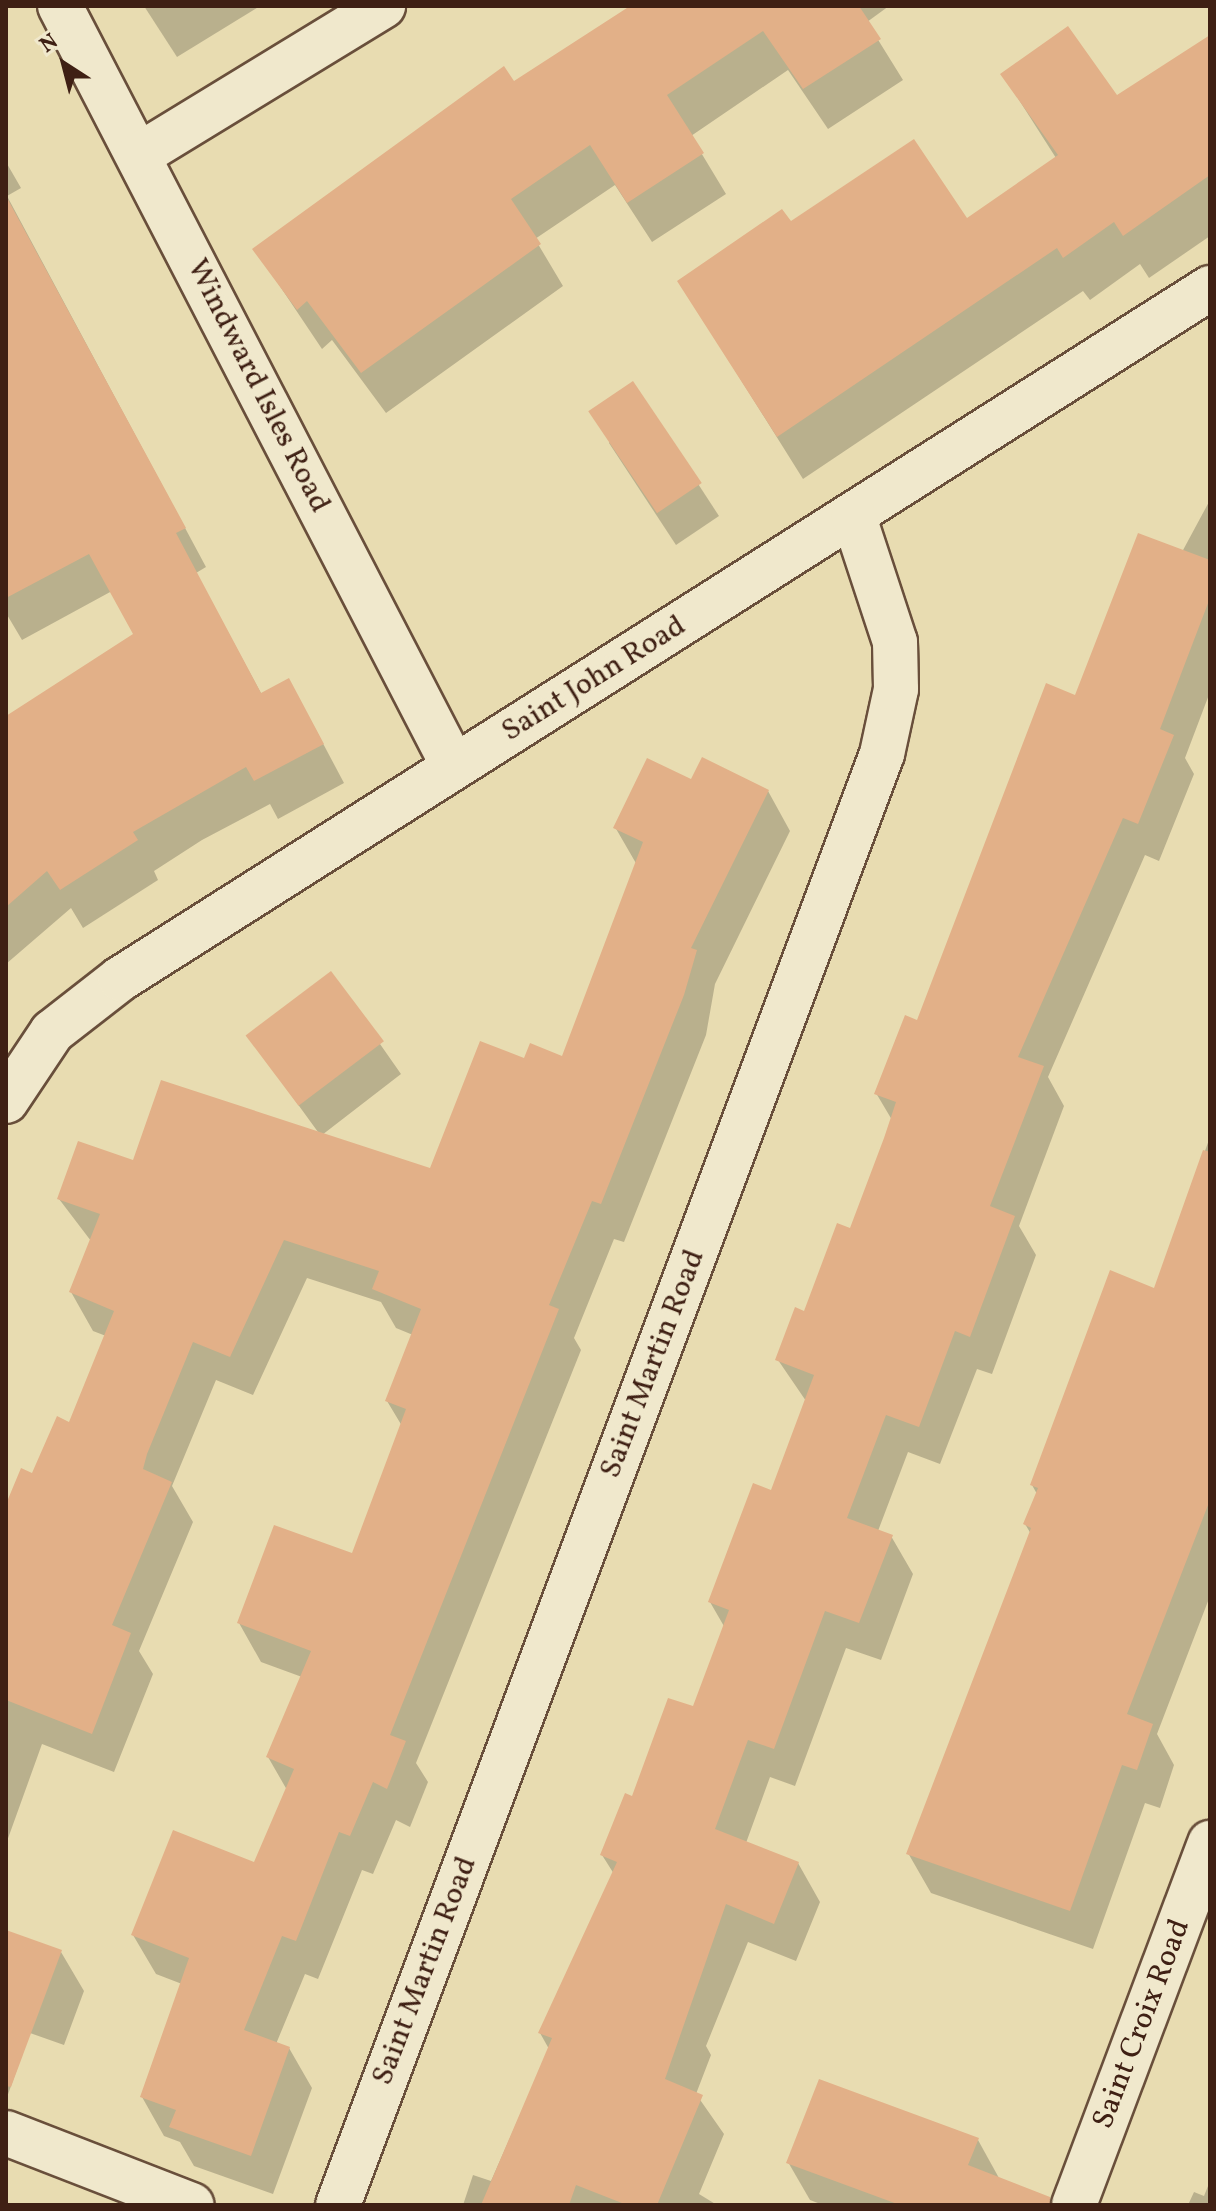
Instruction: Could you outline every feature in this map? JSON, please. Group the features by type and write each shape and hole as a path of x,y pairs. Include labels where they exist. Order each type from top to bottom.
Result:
{"street":[{"name":"Windward Isles Road","path":"60,6 454,767"},
{"path":"139,155 383,6"},
{"name":"Saint John Road","path":"6,1101 52,1032 80,1008 1210,288"},
{"name":"Saint Martin Road","path":"338,2205 882,754 896,689 895,642 854,517"},
{"name":"Saint Croix Road","path":"1074,2205 1210,1843"},
{"path":"6,2133 192,2205"}],"building":[{"path":"630,6 859,6 881,39 803,89 763,31 667,95 704,153 627,203 590,145 511,199 541,244 361,373 307,301 297,310 252,249 504,66 514,81"},
{"path":"1068,26 1117,95 1210,35 1210,175 1123,236 1114,222 1063,258 1057,248 777,437 677,281 782,209 791,221 914,139 967,218 1058,155 1000,74"},
{"path":"6,196 186,528 176,533 261,693 289,678 324,744 254,781 246,767 133,832 138,840 60,890 47,871 6,907 6,716 133,634 89,554 6,598"},
{"path":"633,381 702,483 657,513 588,411"},
{"path":"1138,533 1210,560 1210,598 1160,729 1174,735 1138,824 1123,818 1018,1057 1044,1066 990,1206 1015,1216 970,1337 955,1331 919,1427 886,1415 847,1518 893,1535 859,1623 825,1611 774,1749 748,1740 715,1829 799,1862 774,1924 726,1904 665,2079 703,2095 657,2205 627,2205 576,2185 569,2205 481,2205 552,2038 538,2033 617,1862 600,1855 625,1793 632,1796 668,1698 693,1706 729,1610 708,1602 753,1483 771,1490 814,1375 775,1360 795,1307 804,1311 837,1223 850,1228 884,1138 896,1102 874,1094 905,1015 917,1020 1046,683 1075,695"},
{"path":"702,757 769,790 691,948 697,950 684,995 601,1204 592,1201 549,1305 559,1309 390,1735 406,1741 387,1789 373,1782 350,1836 339,1832 296,1941 282,1936 244,2030 290,2047 251,2156 169,2127 176,2110 140,2097 189,1958 131,1935 173,1830 254,1862 294,1769 266,1757 311,1651 237,1623 274,1525 352,1553 406,1409 385,1401 421,1309 372,1289 379,1271 284,1240 230,1357 193,1342 147,1454 143,1469 172,1482 112,1625 131,1633 92,1734 6,1700 6,1504 21,1468 32,1473 57,1416 69,1422 114,1311 69,1292 100,1214 57,1199 78,1141 133,1160 161,1080 430,1168 480,1041 524,1058 530,1043 562,1056 643,842 613,828 647,758 691,779"},
{"path":"331,971 384,1041 299,1106 246,1035"},
{"path":"1203,1150 1210,1152 1210,1500 1127,1714 1153,1724 1137,1770 1122,1765 1070,1911 906,1854 1031,1528 1023,1524 1038,1488 1030,1485 1110,1270 1154,1288"},
{"path":"6,1930 62,1950 11,2087 6,2086"},
{"path":"819,2079 979,2138 968,2165 1050,2197 1050,2205 900,2205 786,2163"}]}
